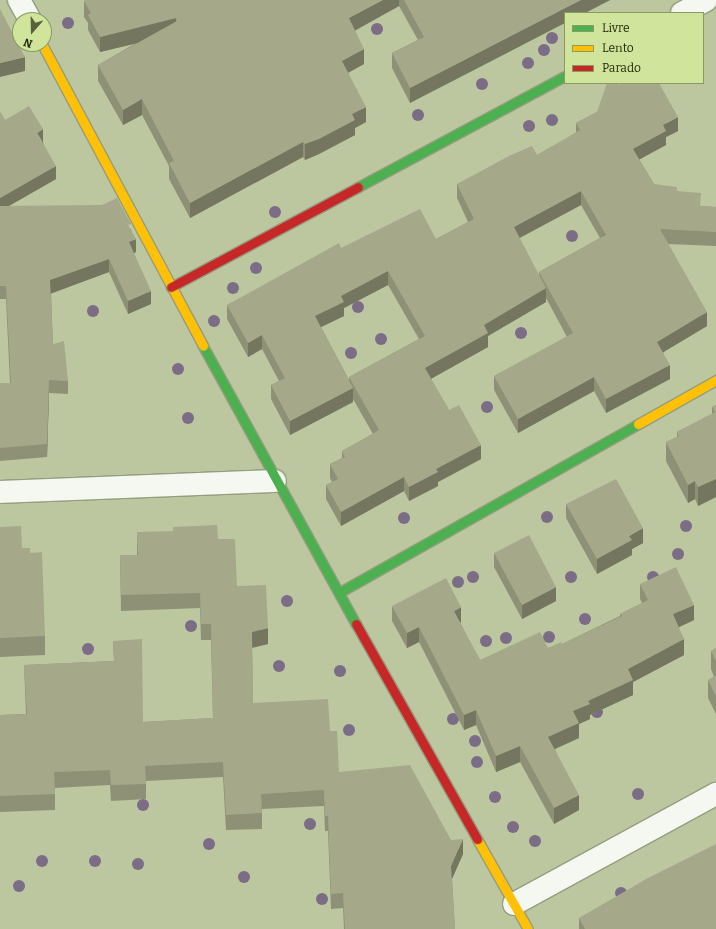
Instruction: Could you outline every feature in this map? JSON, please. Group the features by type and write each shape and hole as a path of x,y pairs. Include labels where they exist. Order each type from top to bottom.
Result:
{"street":[{"path":"19,0 26,12"},
{"path":"684,12 706,0"},
{"path":"46,52 275,481 340,592 528,929"},
{"path":"171,287 564,77"},
{"path":"340,592 716,380"},
{"path":"0,492 275,481"},
{"path":"514,904 716,794"}],"building":[{"path":"383,0 349,18 364,49 342,61 366,107 352,114 355,120 319,139 305,144 303,142 190,203 169,163 174,161 142,99 123,110 98,65 177,21 176,18 100,37 88,15 91,13 84,1"},
{"path":"404,0 581,0 410,88 392,53 424,37"},
{"path":"0,9 12,32 12,52 22,52 25,57 0,63"},
{"path":"607,84 660,84 678,117 663,125 666,131 633,149 654,184 677,187 677,191 701,193 700,206 716,207 716,232 660,229 707,312 657,342 670,365 606,399 594,377 518,419 494,376 573,333 539,272 606,235 581,191 514,227 546,288 484,325 488,333 425,368 449,410 459,405 481,445 436,469 438,472 409,487 404,477 341,512 326,485 338,479 330,464 345,457 342,451 379,430 349,377 425,336 388,271 341,296 344,302 315,316 353,388 290,421 271,385 285,378 262,335 248,343 227,305 339,243 341,248 420,209 436,239 474,219 457,184 509,156 532,146 537,155 580,130 576,123 597,112"},
{"path":"29,106 43,129 37,133 56,166 0,198 0,112 5,120"},
{"path":"117,198 131,224 128,225 136,239 129,242 151,291 128,301 109,259 50,280 53,344 64,341 68,381 49,380 47,444 0,448 0,383 11,383 6,286 0,286 0,206 102,205"},
{"path":"716,405 716,479 698,487 695,481 688,485 666,442 679,436 677,432 715,412 712,407"},
{"path":"616,479 643,528 629,536 632,540 597,559 566,504"},
{"path":"217,525 218,539 235,539 237,586 266,585 268,628 252,632 253,703 328,699 330,731 337,731 339,772 410,765 451,840 463,839 451,866 455,929 345,929 343,893 331,894 328,816 325,816 324,790 261,794 262,813 226,815 223,762 145,766 146,784 111,785 110,770 54,772 55,794 0,796 0,715 27,714 24,665 114,661 113,641 142,639 143,722 213,718 211,624 201,624 200,593 121,595 120,555 138,555 137,532 173,531 173,527"},
{"path":"21,526 22,548 30,548 30,553 42,552 45,636 0,638 0,527"},
{"path":"529,535 556,587 522,605 494,553"},
{"path":"676,567 694,605 673,614 684,639 628,669 633,680 588,701 590,704 573,711 579,723 548,737 579,795 554,808 520,746 496,756 476,710 464,715 419,627 407,633 392,606 446,578 461,607 454,611 480,660 540,632 548,648 561,642 562,644 622,616 620,614 648,600 640,584"},
{"path":"716,648 716,661 711,651"},
{"path":"716,676 716,696 708,680"},
{"path":"716,844 716,929 585,929 579,918 648,878"}],"traffic: fast":[{"path":"358,187 564,77"},
{"path":"203,346 356,624"},
{"path":"340,592 638,424"}],"traffic: slow":[{"path":"46,52 203,346"},
{"path":"638,424 716,380"},
{"path":"477,839 528,929"}],"traffic: jam":[{"path":"171,287 358,187"},
{"path":"356,624 477,839"}]}
